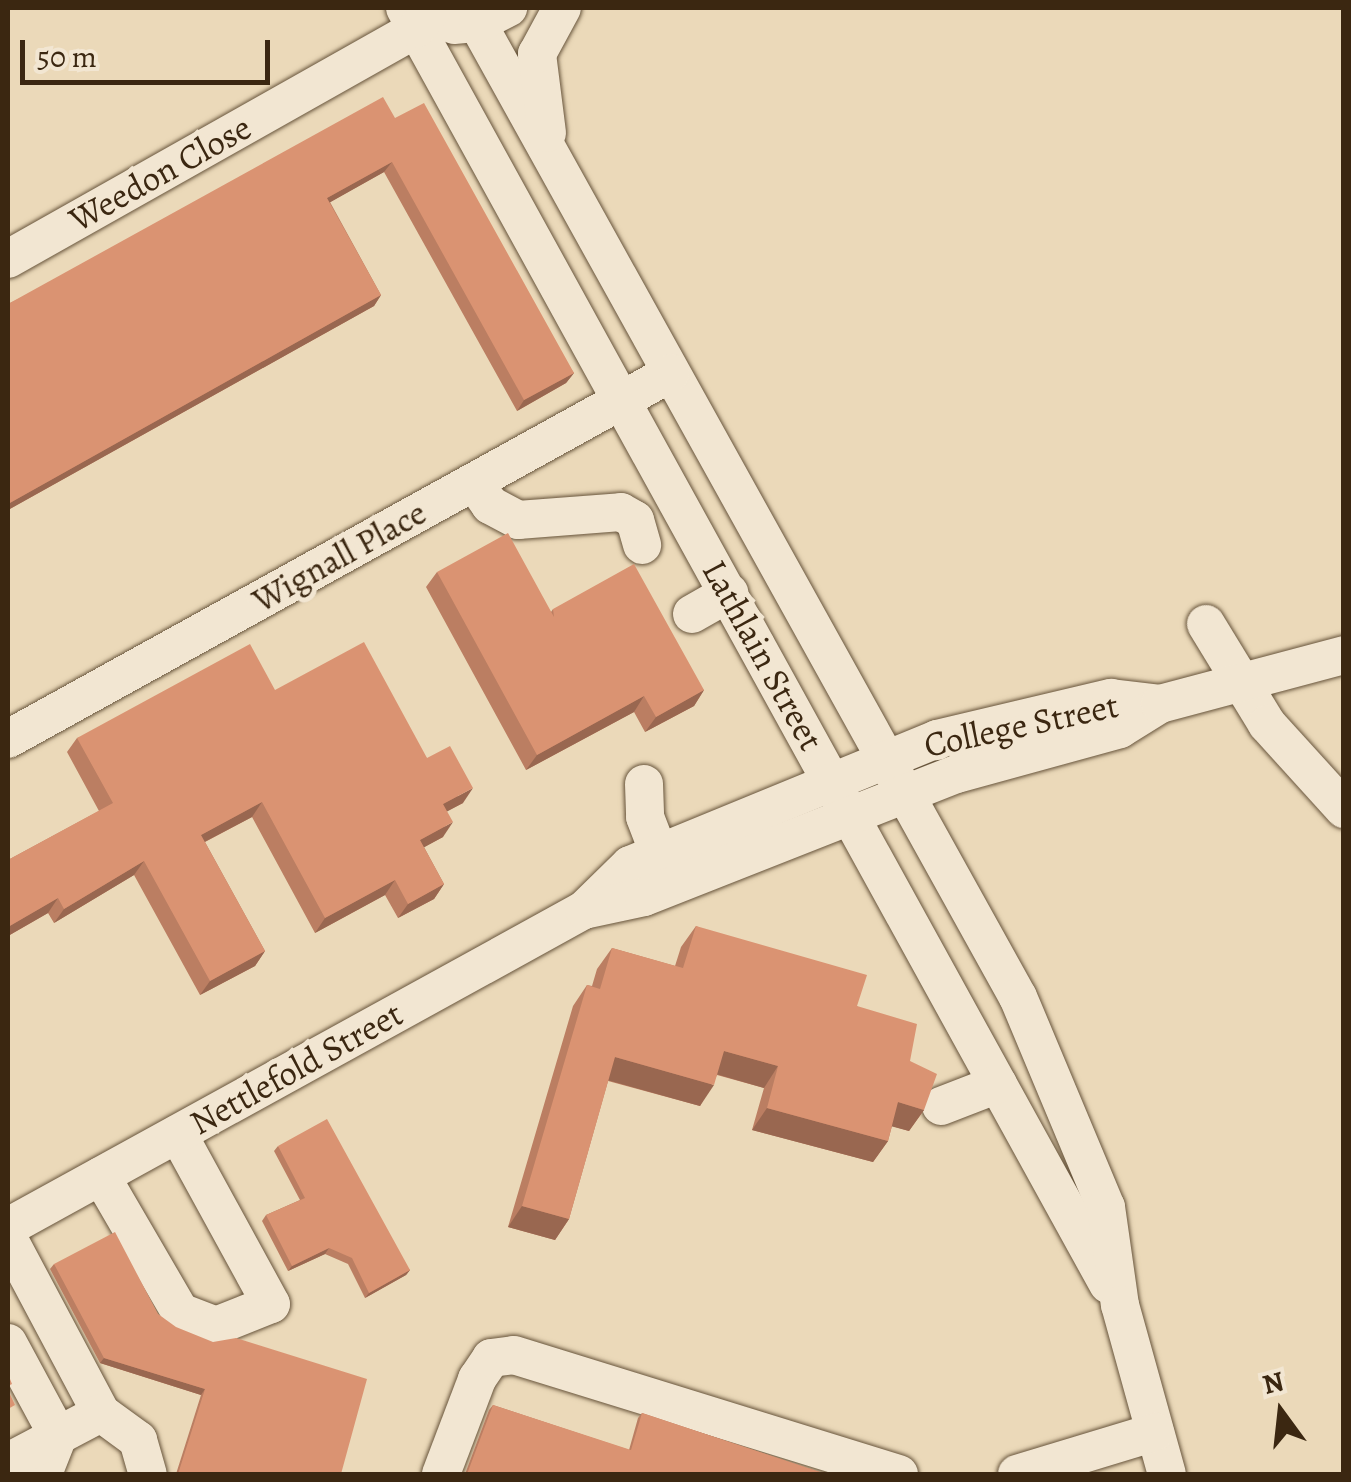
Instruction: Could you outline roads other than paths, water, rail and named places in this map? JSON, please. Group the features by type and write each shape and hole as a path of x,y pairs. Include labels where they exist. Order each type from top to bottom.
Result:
{"street":[{"path":"549,151 538,54 562,8"},
{"path":"418,15 485,13"},
{"name":"Lathlain Street","path":"485,13 549,151 1018,997 1106,1207 1120,1305 1167,1474"},
{"name":"Lathlain Street","path":"418,15 622,400 1120,1305"},
{"name":"Weedon Close","path":"8,258 418,15"},
{"name":"Wignall Place","path":"8,739 486,496 622,400 672,373"},
{"path":"486,496 518,520 621,512 635,520 642,545"},
{"path":"692,614 729,593"},
{"path":"1206,624 1268,724 1344,810"},
{"name":"College Street","path":"904,794 1120,729 1160,704 1344,655"},
{"name":"College Street","path":"884,758 1111,698 1160,704"},
{"name":"Nettlefold Street","path":"8,1227 584,910 630,865 884,758"},
{"path":"644,784 645,817 659,853"},
{"name":"Nettlefold Street","path":"584,910 644,897 904,794"},
{"path":"941,1106 998,1084"},
{"path":"101,1176 180,1312 216,1326 271,1304 178,1134"},
{"path":"8,1238 101,1413 138,1440 148,1474"},
{"path":"8,1343 58,1436 43,1474"},
{"path":"441,1474 477,1378 492,1358 514,1355 900,1474"},
{"path":"8,1462 101,1413"},
{"path":"1017,1474 1156,1432"}]}
